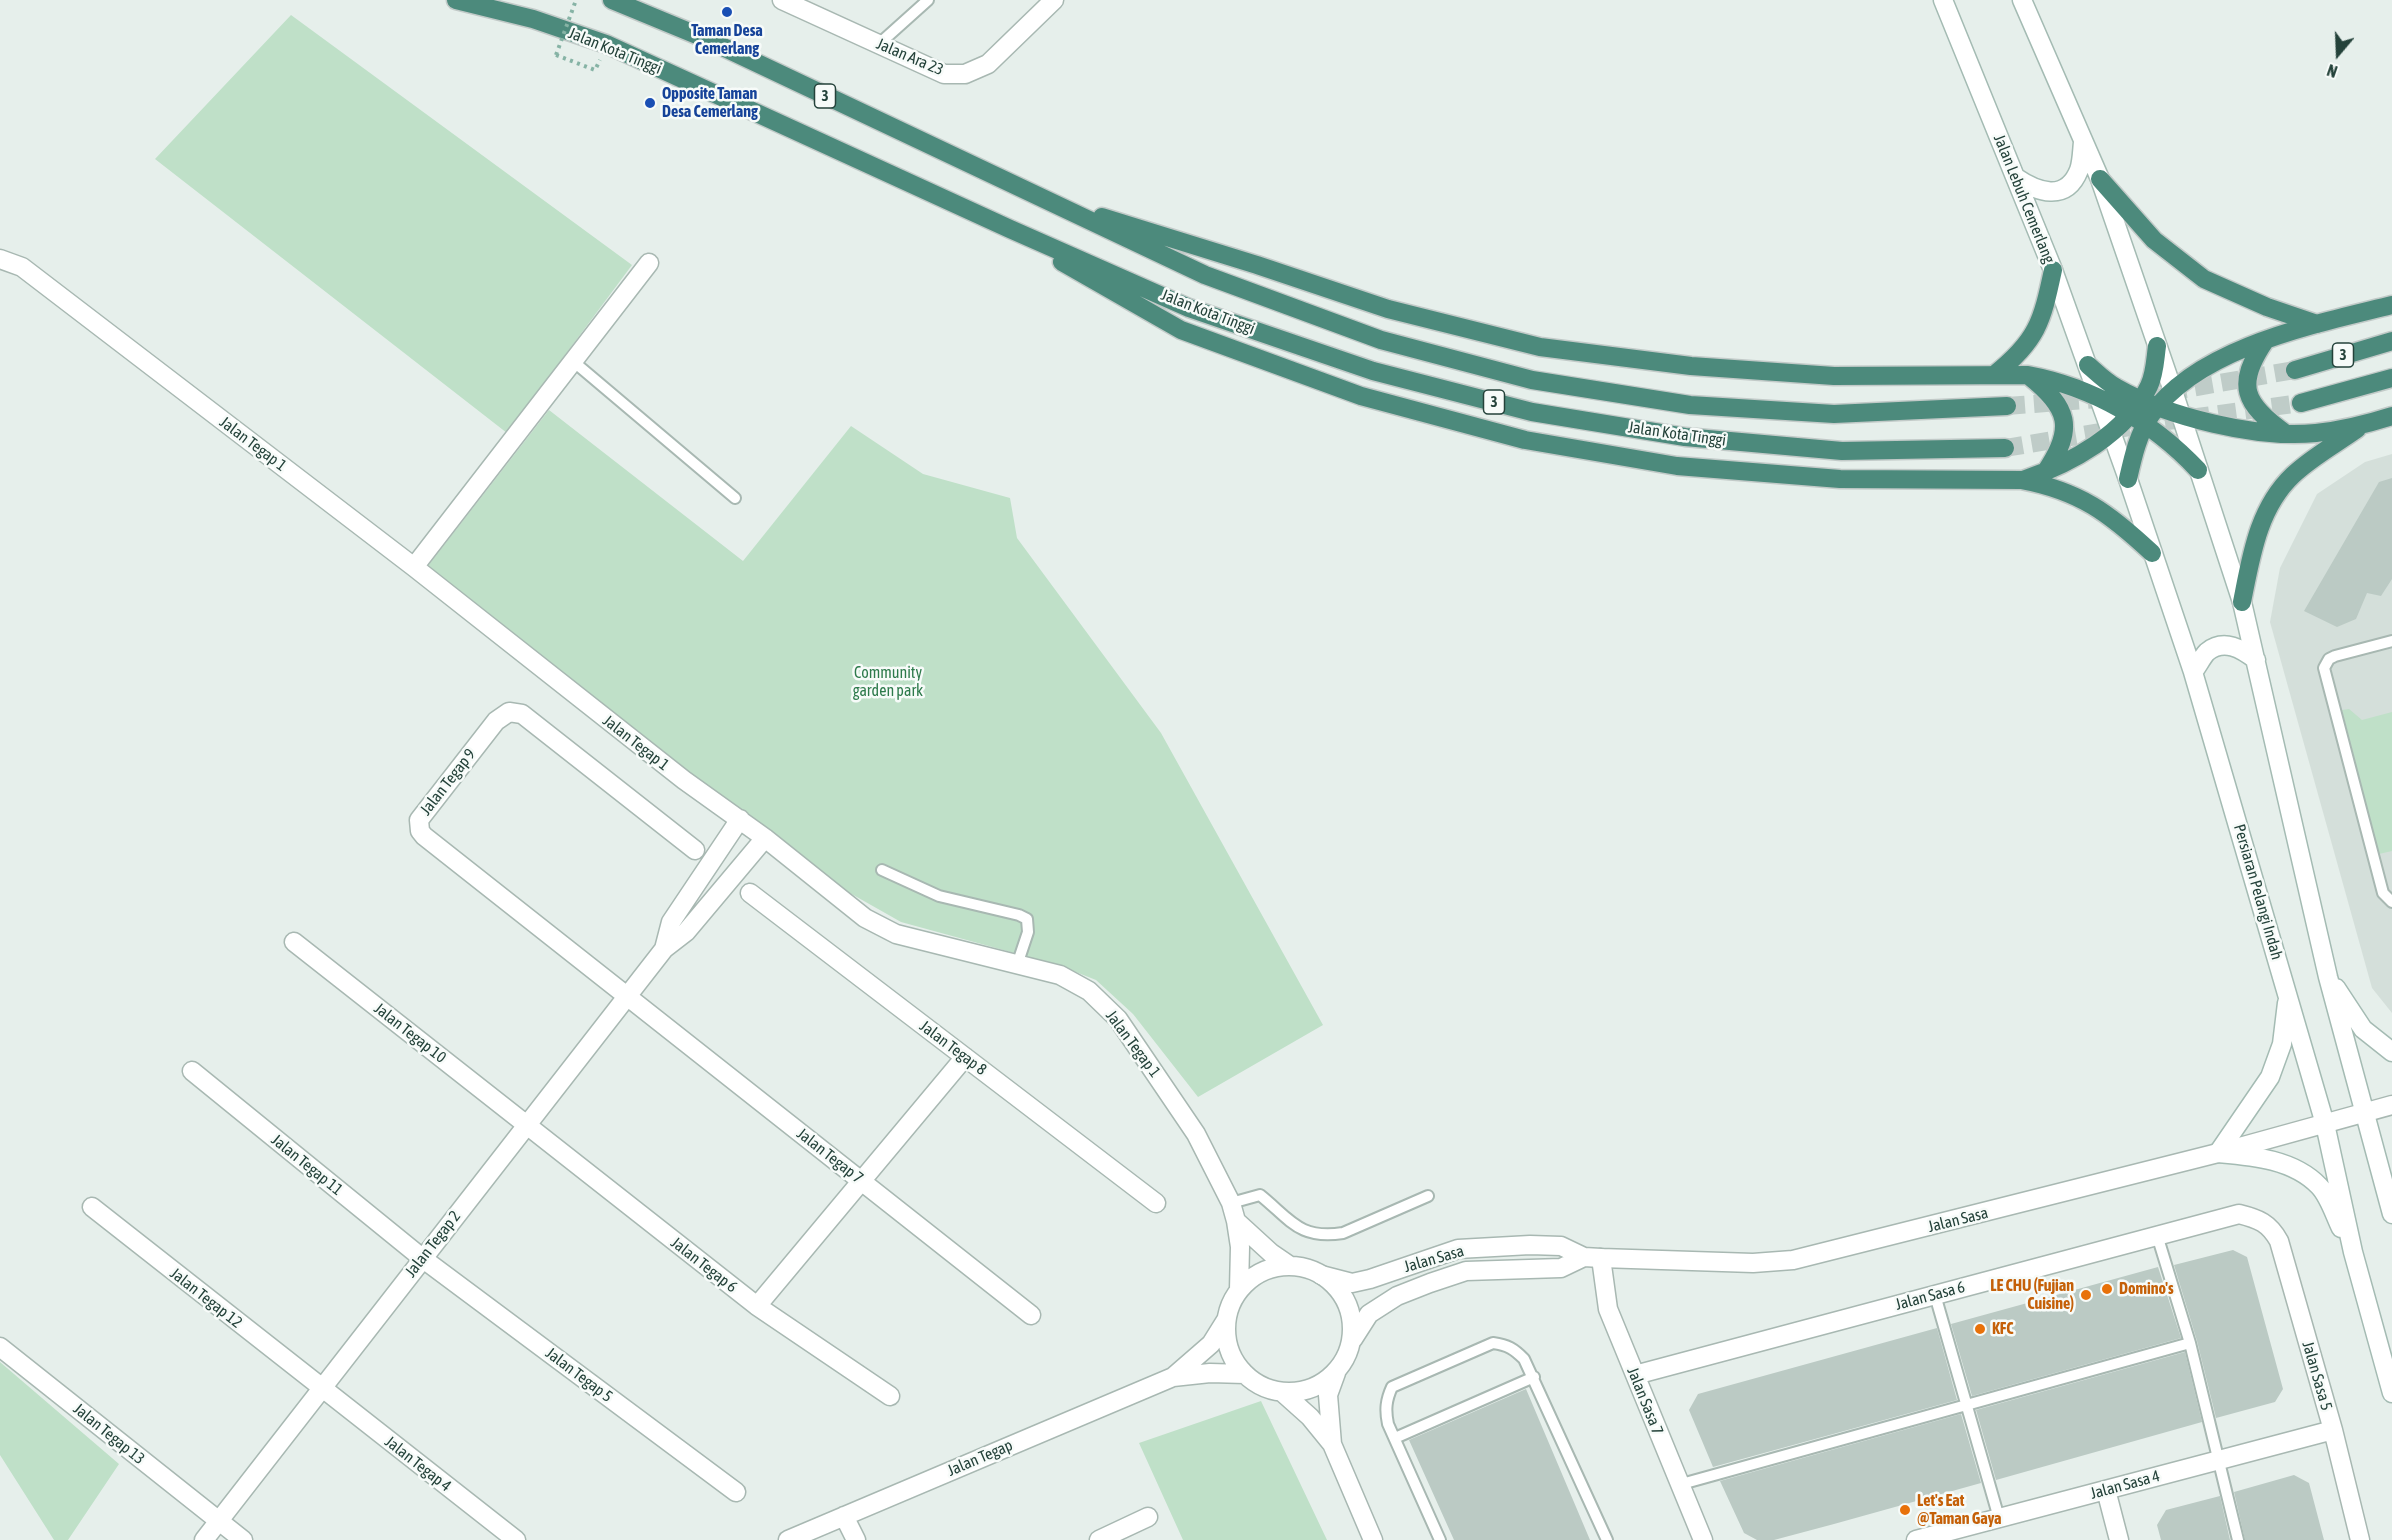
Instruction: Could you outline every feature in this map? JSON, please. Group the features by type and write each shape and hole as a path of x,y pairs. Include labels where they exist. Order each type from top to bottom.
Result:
{"highway":[{"name":"Jalan Kota Tinggi","path":"456,0 533,20 606,44 1010,229 1189,308 1373,371 1532,411 1684,437 1842,451 2005,448"},
{"name":"Jalan Kota Tinggi","path":"612,0 704,38 1205,275 1381,340 1532,380 1690,405 1823,413 2007,406"},
{"path":"2100,180 2154,240 2204,279 2267,307 2317,324"},
{"path":"1037,197 1257,265 1388,309 1540,347 1691,366 1834,376 2028,375 2056,380 2100,399 2145,425 2176,447 2198,470"},
{"path":"1010,229 1091,280 1181,330 1361,396 1525,440 1677,465 1840,480 2021,480 2050,486 2091,504 2126,529 2152,553"},
{"path":"1994,375 2018,356 2033,336 2044,314 2053,270"},
{"path":"2021,480 2046,472 2072,459 2111,432 2129,415 2173,392 2213,361 2232,352 2317,324 2392,305"},
{"path":"2265,341 2247,371 2247,386 2251,402 2262,417 2285,434"},
{"name":"3","path":"2295,370 2392,341"},
{"path":"2128,479 2145,425 2157,346"},
{"path":"2088,365 2115,387 2149,403 2228,427 2285,434 2315,433 2364,425 2392,416"},
{"path":"2028,375 2049,392 2060,407 2065,430 2059,451 2046,472"},
{"name":"3","path":"2301,403 2392,378"},
{"path":"2242,602 2261,522 2274,496 2292,475 2364,425"}],"street":[{"name":"Jalan Ara 23","path":"782,0 812,6 879,44 944,74 966,74 988,64 1054,0"},
{"name":"Jalan Lebuh Cemerlang","path":"1943,0 2053,270 2100,399"},
{"path":"2022,0 2100,180 2242,602 2328,977 2392,1214"},
{"path":"2015,177 2033,189 2046,192 2062,190 2072,183 2080,169 2083,140"},
{"name":"Jalan Tegap 1","path":"0,260 22,267 414,567 675,773 765,838 865,918 896,934 1060,975 1089,991 1118,1019 1196,1134 1230,1203 1236,1221 1240,1246 1239,1290"},
{"path":"414,567 649,263"},
{"name":"Persiaran Pelangi Indah","path":"2100,399 2193,672 2288,995 2325,1124 2353,1252 2392,1393"},
{"path":"2193,672 2206,653 2217,646 2241,649 2256,660"},
{"name":"Jalan Tegap 9","path":"628,997 423,836 418,820 496,721 509,712 522,714 695,850"},
{"name":"Jalan Tegap 2","path":"664,949 671,922 740,819"},
{"name":"Jalan Tegap 2","path":"204,1540 664,949 686,932 765,838"},
{"name":"Jalan Tegap 8","path":"750,893 1156,1203"},
{"name":"Jalan Tegap 10","path":"294,942 526,1124"},
{"path":"2328,977 2363,1029 2392,1052"},
{"path":"2218,1153 2270,1077 2282,1044 2288,995"},
{"name":"Jalan Tegap 7","path":"628,997 1031,1315"},
{"path":"757,1306 965,1057"},
{"name":"Jalan Tegap 11","path":"192,1071 422,1258"},
{"name":"Jalan Sasa","path":"1321,1275 1352,1283 1458,1249 1530,1245 1561,1246 1592,1258 1753,1263 1793,1260 2218,1153 2392,1105"},
{"name":"Jalan Tegap 6","path":"526,1124 757,1306 890,1396"},
{"path":"2218,1153 2260,1156 2296,1170 2320,1187 2353,1252"},
{"name":"Jalan Tegap 12","path":"92,1207 321,1389"},
{"name":"Jalan Sasa 6","path":"1635,1375 2239,1214 2260,1220"},
{"name":"Jalan Sasa 5","path":"2260,1220 2272,1229 2279,1241 2333,1430 2360,1540"},
{"name":"Jalan Tegap 1","path":"1236,1221 1271,1253 1290,1266"},
{"name":"Jalan Tegap 5","path":"422,1258 736,1492"},
{"name":"Jalan Sasa","path":"1353,1339 1369,1314 1396,1296 1430,1283 1466,1271 1561,1268 1592,1258"},
{"name":"Jalan Sasa 7","path":"1592,1258 1608,1309 1678,1485 1703,1540"},
{"path":"1332,1444 1328,1395 1336,1372 1347,1356 1353,1339 1351,1314 1340,1291 1321,1275 1306,1268 1290,1266 1271,1268 1254,1277 1239,1290 1226,1320 1226,1335 1235,1363 1245,1374 1262,1386 1282,1392 1312,1388 1336,1372"},
{"name":"Jalan Tegap","path":"1173,1377 1211,1344 1226,1320"},
{"name":"Jalan Tegap 13","path":"0,1347 243,1540"},
{"name":"Jalan Tegap","path":"788,1540 822,1534 844,1516 1173,1377 1210,1373 1245,1374"},
{"name":"Jalan Tegap 4","path":"321,1389 516,1540"},
{"path":"1282,1392 1310,1416 1332,1444 1373,1540"},
{"name":"Jalan Sasa 4","path":"1916,1540 2333,1430"},
{"path":"2106,1490 2120,1540"},
{"path":"844,1516 856,1540"},
{"path":"1099,1540 1148,1517"}],"lane":[{"path":"879,44 928,0"},
{"path":"574,362 735,498"},
{"path":"2392,641 2335,656 2329,659 2324,668 2383,892 2392,902"},
{"path":"882,870 939,896 1019,915 1027,920 1028,932 1017,965"},
{"path":"1230,1203 1260,1195 1290,1224 1312,1234 1329,1236 1343,1233 1428,1196"},
{"path":"2157,1235 2190,1343 2238,1540"},
{"path":"1935,1295 1999,1518"},
{"path":"1440,1540 1388,1424 1386,1411 1392,1387 1493,1343 1515,1349 1524,1359 1607,1540"},
{"path":"1678,1485 2190,1343"},
{"path":"1395,1438 1534,1377"}],"path":[{"path":"576,0 556,55 595,70"}],"shaded area":[{"path":"2392,454 2392,1013 2372,988 2270,622 2280,568 2317,494 2365,462"}],"green space":[{"path":"291,15 632,265 507,433 155,159"},
{"name":"Community garden park","path":"549,410 743,561 851,426 923,474 1010,498 1017,538 1161,733 1323,1025 1198,1097 1133,1014 1096,980 1058,965 901,922 848,892 754,818 689,776 427,567"},
{"path":"2349,709 2362,720 2392,712 2392,851 2379,854 2342,710"},
{"path":"0,1362 119,1464 68,1540 54,1540 0,1455"},
{"path":"1261,1401 1327,1540 1183,1540 1139,1443"}],"building":[{"path":"2392,478 2392,579 2381,596 2367,593 2356,619 2337,627 2304,611 2379,482"},
{"path":"2233,1250 2247,1257 2283,1389 2275,1402 2216,1418 2197,1341 2174,1265"},
{"path":"2158,1267 2181,1338 1972,1396 1951,1324"},
{"path":"1937,1328 1957,1400 1713,1467 1689,1410 1698,1394"},
{"path":"2185,1352 2202,1422 1996,1480 1976,1410"},
{"path":"1526,1389 1590,1540 1454,1540 1409,1440"},
{"path":"1961,1414 1981,1483 1834,1524 1774,1540 1757,1540 1744,1533 1720,1481"},
{"path":"2294,1475 2309,1483 2324,1540 2245,1540 2234,1492"},
{"path":"2220,1496 2230,1540 2161,1540 2157,1525 2166,1510"}],"tunnel":[{"path":"2007,406 2150,395 2295,370"},
{"path":"2005,448 2153,423 2301,403"}],"place":[{"name":"Taman Desa Cemerlang","path":"727,12"},
{"name":"Opposite Taman Desa Cemerlang","path":"650,103"},
{"name":"Domino's","path":"2107,1289"},
{"name":"LE CHU (Fujian Cuisine)","path":"2086,1295"},
{"name":"KFC","path":"1980,1329"},
{"name":"Let's Eat @Taman Gaya","path":"1905,1510"}]}
